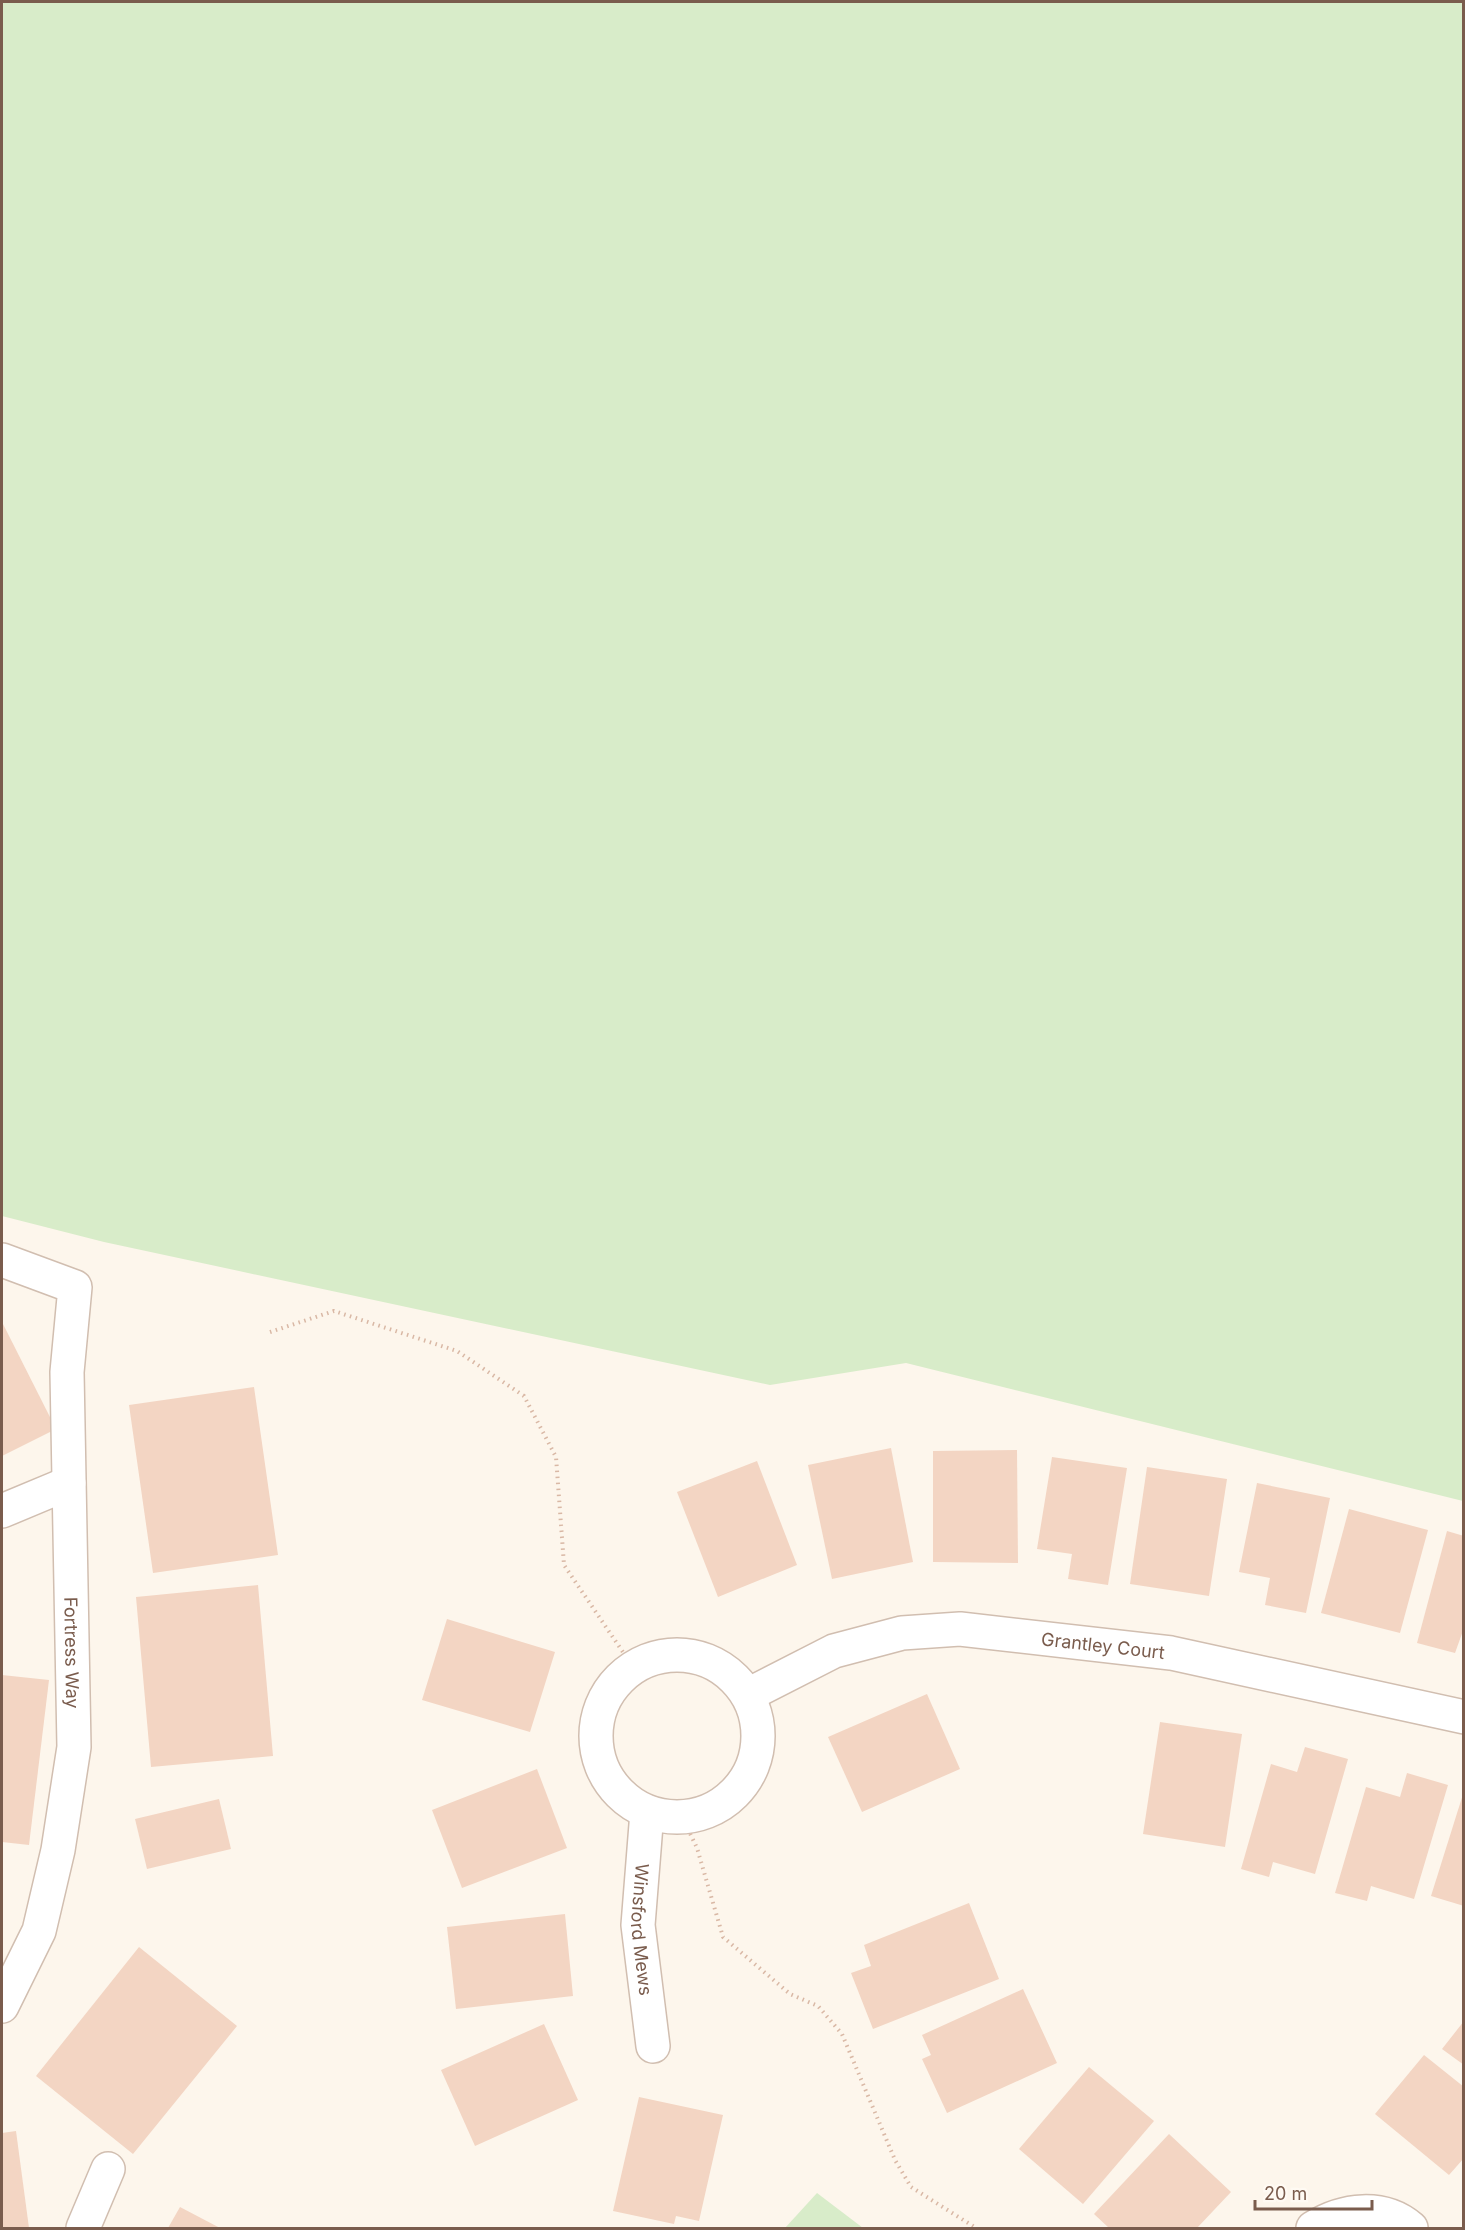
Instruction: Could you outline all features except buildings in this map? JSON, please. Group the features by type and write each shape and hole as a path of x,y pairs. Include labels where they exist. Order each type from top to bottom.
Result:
{"street":[{"name":"Fortress Way","path":"2,1260 75,1287 67,1372 74,1747 58,1850 39,1931 2,2006"},
{"path":"2,1511 69,1483"},
{"name":"Grantley Court","path":"748,1695 834,1651 902,1633 960,1629 1171,1653 1464,1717"},
{"path":"684,1654 709,1660 732,1674 748,1695 758,1721 758,1748 749,1774 732,1796 709,1811 682,1817 647,1812 625,1799 608,1780 597,1748 595,1731 601,1706 614,1684 633,1667 657,1656 684,1654"},
{"name":"Winsford Mews","path":"647,1812 638,1925 653,2046"},
{"path":"83,2229 108,2169"},
{"path":"1313,2229 1329,2218 1354,2211 1380,2213 1404,2222 1412,2229"}],"path":[{"path":"270,1332 334,1311 457,1351 524,1396 556,1457 564,1565 633,1667"},
{"path":"682,1817 697,1848 723,1937 790,1994 818,2006 842,2034 895,2160 911,2187 976,2229"}],"green space":[{"path":"2,2 1463,2 1463,1501 906,1363 770,1385 104,1242 2,1216"},
{"path":"817,2193 863,2228 785,2228"}]}
